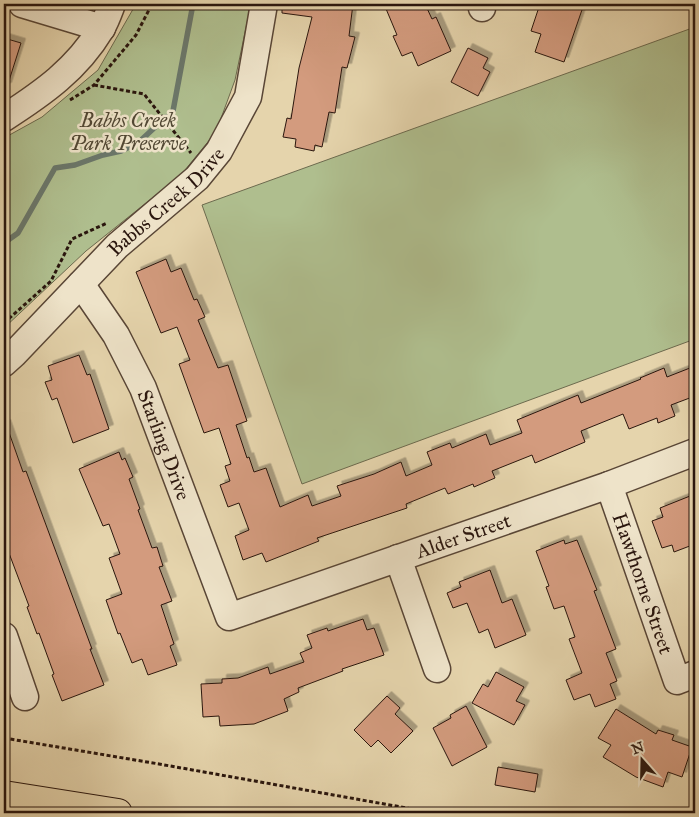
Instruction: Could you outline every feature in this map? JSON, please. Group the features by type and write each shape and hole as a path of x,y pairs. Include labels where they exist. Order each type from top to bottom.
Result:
{"main road":[{"path":"4,795 118,813"}],"street":[{"path":"22,4 102,28"},
{"path":"4,118 42,93 77,62 102,28 112,4"},
{"name":"Babbs Creek Drive","path":"4,363 117,246 197,178 219,151 248,97 264,4"},
{"name":"Starling Drive","path":"81,284 116,335 143,388 229,617"},
{"name":"Alder Street","path":"229,617 609,485 695,452"},
{"name":"Hawthorne Street","path":"609,485 686,678"},
{"path":"398,558 437,669"},
{"path":"4,636 26,697"}],"path":[{"path":"94,85 144,94 191,154 197,146"},
{"path":"4,323 51,281 72,239 110,222"},
{"path":"4,738 435,813"}],"green space":[{"name":"Babbs Creek Park Preserve","path":"136,4 251,4 235,80 216,132 181,175 86,251 4,328 4,138 42,117 98,70"},
{"path":"695,27 695,339 302,484 202,205"}],"building":[{"path":"282,4 353,4 349,36 355,37 347,68 342,67 335,113 329,112 322,147 315,145 314,151 295,147 296,139 283,137 287,118 291,119 299,68 312,17 282,13"},
{"path":"384,4 425,4 432,19 436,17 451,51 418,66 412,52 402,56 393,36 397,35"},
{"path":"540,4 584,4 564,62 535,52 541,34 531,31"},
{"path":"4,38 21,43 7,87 4,87"},
{"path":"468,48 488,58 483,68 490,72 478,96 451,82"},
{"path":"166,259 171,272 181,268 194,300 197,299 205,317 198,320 218,368 228,365 247,421 236,425 247,458 249,457 254,472 266,468 280,507 308,495 312,506 341,496 337,486 374,474 401,462 406,476 432,465 427,452 450,443 452,448 486,434 490,445 522,433 517,420 578,395 581,403 664,368 667,377 695,366 695,396 671,405 675,416 658,423 657,418 629,429 623,414 581,431 585,442 535,463 532,455 492,471 495,478 474,487 473,484 448,494 445,488 406,504 407,508 317,538 319,541 266,562 262,553 243,560 235,536 249,530 239,503 228,507 220,485 230,481 225,466 231,464 219,428 204,433 179,364 190,360 177,327 161,333 136,272"},
{"path":"79,355 87,375 90,374 109,429 73,443 57,398 52,400 45,382 52,380 48,366"},
{"path":"4,424 6,424 23,472 26,471 104,685 62,701 52,675 54,674 39,633 37,634 27,607 29,606 4,540"},
{"path":"119,452 122,460 125,458 133,477 129,479 140,509 138,510 152,548 157,547 163,566 159,567 172,601 161,605 174,644 170,646 177,665 148,675 142,659 132,663 120,633 118,634 106,600 122,594 109,558 120,554 109,524 103,526 79,469"},
{"path":"695,494 695,544 674,552 672,545 662,548 652,521 663,517 660,508"},
{"path":"564,540 565,544 577,540 597,590 594,591 616,649 606,653 617,681 610,684 616,699 595,707 590,694 574,700 566,680 582,673 569,639 575,637 564,606 554,609 546,587 549,586 536,551"},
{"path":"490,570 502,603 512,599 526,635 495,648 488,629 479,633 467,603 453,608 447,593 461,587 459,582"},
{"path":"363,619 367,630 374,628 384,655 342,669 343,671 298,688 299,692 284,699 288,711 254,724 220,726 219,716 203,717 201,684 222,683 222,679 238,678 268,667 270,674 304,662 300,653 312,648 307,635 327,628 328,631"},
{"path":"496,672 524,687 516,701 525,705 514,725 472,703 483,684 488,687"},
{"path":"387,696 400,708 395,714 413,731 391,753 378,740 371,747 354,730"},
{"path":"466,706 487,747 452,766 433,728 451,718 450,715"},
{"path":"616,709 656,734 658,730 674,735 672,740 692,747 682,777 668,772 663,787 636,777 603,757 611,745 598,738"},
{"path":"498,767 538,774 535,792 495,785"}],"waterway":[{"path":"173,111 193,4"},
{"path":"4,243 18,233 55,168 75,165 121,151 139,142 166,117"}]}
